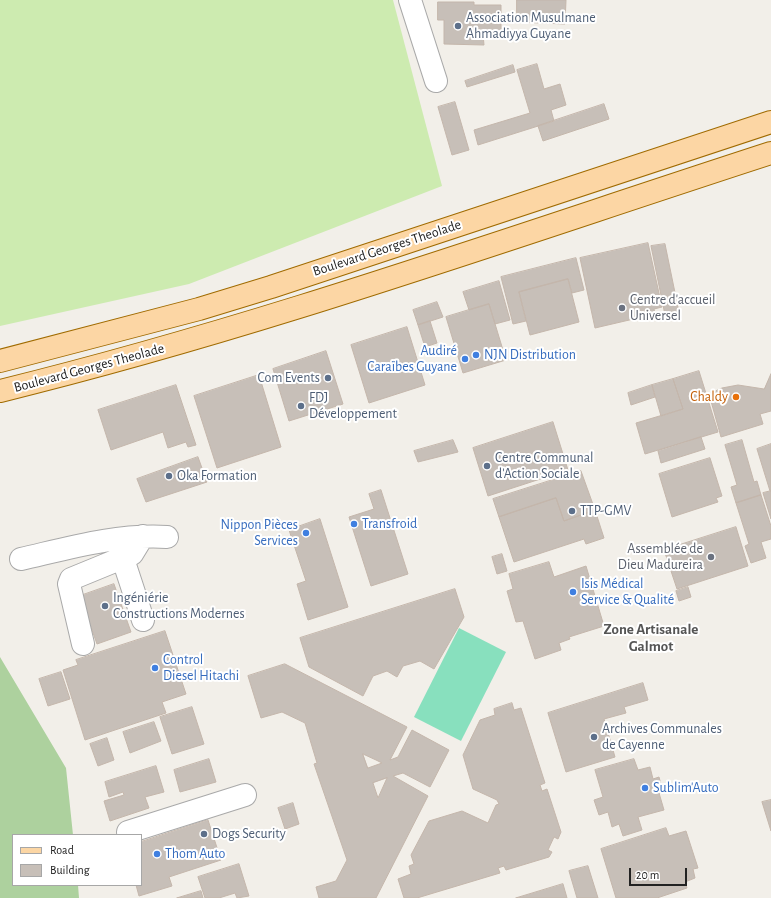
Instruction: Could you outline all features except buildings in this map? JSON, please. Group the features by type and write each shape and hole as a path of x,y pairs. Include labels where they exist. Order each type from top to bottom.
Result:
{"main road":[{"name":"Boulevard Georges Theolade","path":"0,361 214,304 771,122"},
{"name":"Boulevard Georges Theolade","path":"0,391 178,344 344,292 771,153"}],"lane":[{"path":"410,0 436,81"},
{"path":"21,559 113,538 143,536 166,537"},
{"path":"83,644 69,584 71,579 123,559 132,554 143,536"},
{"path":"123,559 143,620"},
{"path":"128,832 245,795"}],"green space":[{"path":"0,0 393,0 442,186 189,284 0,326"},
{"path":"459,628 506,652 461,741 414,717"},
{"path":"0,657 66,768 73,834 12,834 12,886 78,886 79,898 0,898"}],"place":[{"name":"Association Musulmane Ahmadiyya Guyane","path":"458,26"},
{"name":"Centre d'accueil Universel","path":"622,308"},
{"name":"NJN Distribution","path":"476,355"},
{"name":"Audiré Caraïbes Guyane","path":"465,359"},
{"name":"Com Events","path":"328,378"},
{"name":"Chaldy","path":"736,397"},
{"name":"FDJ Développement","path":"301,406"},
{"name":"Centre Communal d'Action Sociale","path":"487,466"},
{"name":"Oka Formation","path":"169,476"},
{"name":"TTP-GMV","path":"572,511"},
{"name":"Transfroid","path":"354,524"},
{"name":"Nippon Pièces Services","path":"306,533"},
{"name":"Assemblée de Dieu Madureira","path":"711,557"},
{"name":"Isis Médical Service & Qualité","path":"573,592"},
{"name":"Ingéniérie Constructions Modernes","path":"105,606"},
{"name":"Control Diesel Hitachi","path":"155,668"},
{"name":"Archives Communales de Cayenne","path":"594,737"},
{"name":"Sublim'Auto","path":"645,788"},
{"name":"Dogs Security","path":"204,834"},
{"name":"Thom Auto","path":"157,854"}],"district":[{"name":"Zone Artisanale Galmot","path":"651,638"}]}
